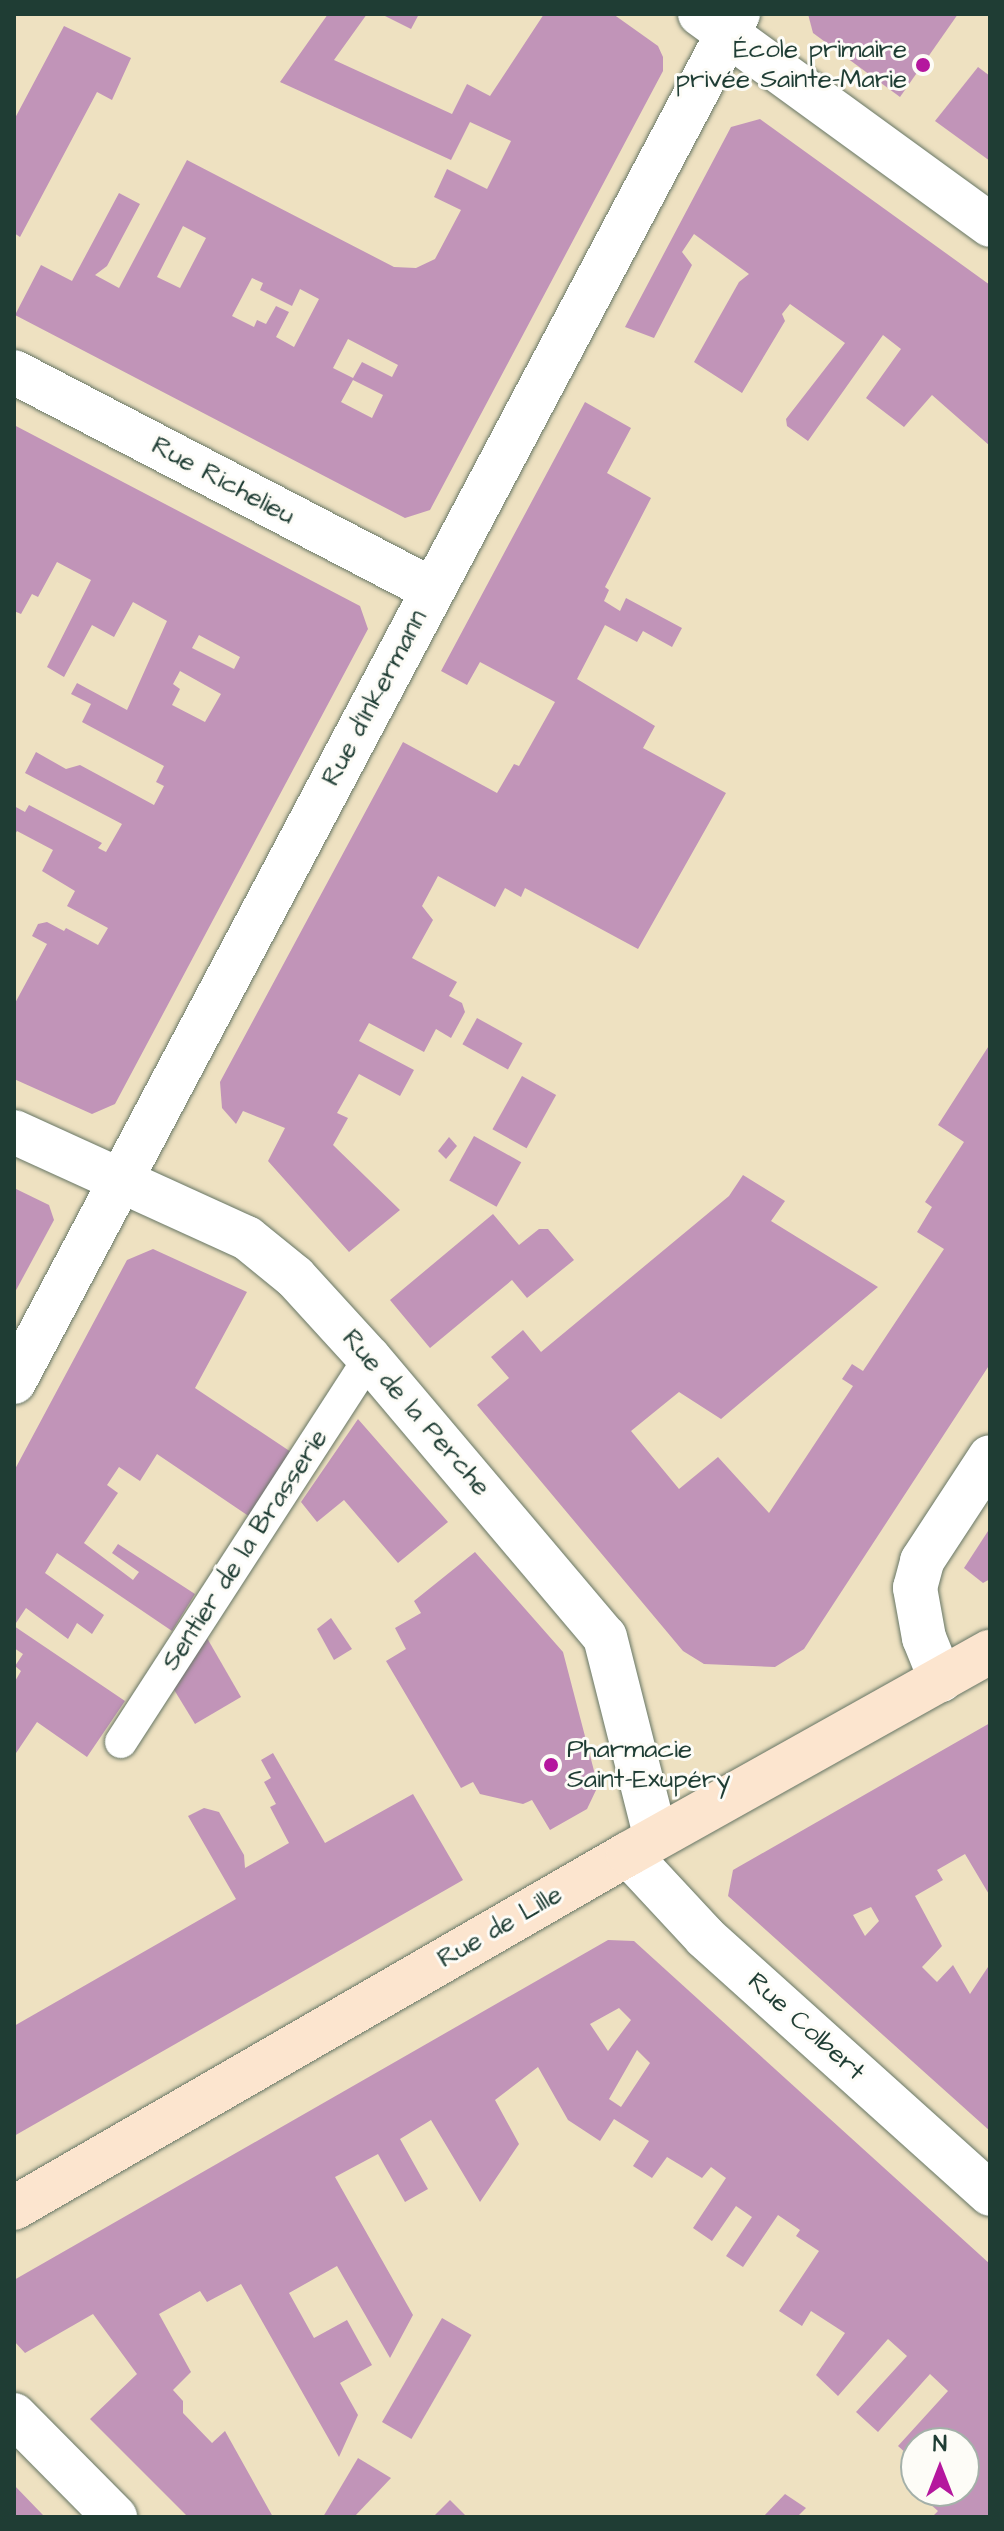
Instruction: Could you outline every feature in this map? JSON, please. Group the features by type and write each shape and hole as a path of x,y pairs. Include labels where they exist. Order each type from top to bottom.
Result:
{"street":[{"path":"722,20 990,225"},
{"name":"Rue d'Inkermann","path":"14,1382 432,590 722,20"},
{"name":"Rue Richelieu","path":"14,372 432,590"},
{"name":"Rue de la Perche","path":"14,1132 204,1215 265,1250 369,1358 605,1637 642,1846"},
{"path":"941,1680 924,1638 915,1588 922,1561 990,1457"},
{"name":"Rue de Lille","path":"14,2208 642,1846 990,1652"},
{"name":"Rue Colbert","path":"642,1846 705,1937 990,2194"},
{"path":"14,2415 115,2517"}],"lane":[{"name":"Sentier de la Brasserie","path":"121,1742 369,1358"}],"building":[{"path":"328,14 367,14 334,60 452,114 467,84 490,96 544,14 613,14 658,46 663,57 663,71 430,510 405,518 15,315 41,265 72,281 119,193 140,204 107,266 95,275 119,288 187,160 394,267 416,268 435,259 461,210 434,197 447,169 487,189 511,141 470,122 451,160 280,82","holes":["183,226 206,238 180,288 157,277","252,278 263,283 260,290 292,306 300,289 319,299 294,347 276,337 289,312 276,306 266,324 257,320 254,327 232,316","348,339 398,365 392,377 362,362 353,378 333,368","353,380 383,395 372,418 341,402"]},
{"path":"381,14 419,14 411,29"},
{"path":"808,14 958,14 900,97 813,33"},
{"path":"64,26 131,58 112,100 97,92 20,237 14,233 14,120"},
{"path":"978,67 990,76 990,161 935,121"},
{"path":"760,119 990,285 990,446 932,395 904,427 866,398 901,349 883,335 808,441 787,426 786,419 845,343 790,304 782,314 785,321 742,393 694,362 739,282 749,274 694,234 682,252 692,265 654,338 625,327 731,127"},
{"path":"585,402 631,428 607,473 651,498 605,587 609,590 604,601 620,611 626,598 682,628 672,647 643,631 637,642 605,625 577,679 655,726 643,748 726,793 638,949 525,888 521,897 505,888 495,907 438,876 422,906 433,920 412,958 457,982 449,996 462,1003 465,1012 451,1038 436,1029 424,1052 369,1023 359,1041 414,1070 400,1096 359,1074 337,1113 348,1118 333,1145 400,1210 349,1252 268,1161 285,1128 243,1111 236,1124 222,1108 220,1082 403,742 497,793 514,764 519,766 555,702 480,662 467,685 441,671"},
{"path":"14,425 360,606 368,629 115,1104 92,1114 14,1079 14,1005 47,944 32,936 38,924 47,922 64,931 66,928 98,945 108,928 67,906 75,891 42,871 53,850 17,831 14,836 14,806 25,812 29,805 102,843 98,848 106,852 122,824 25,773 36,752 66,769 80,765 154,805 164,786 156,782 164,766 82,722 91,704 71,694 77,683 127,710 167,621 133,602 114,637 92,625 64,677 47,667 91,580 57,562 38,597 32,594 21,614 14,611","holes":["199,635 240,657 234,669 192,648","180,671 221,694 205,722 172,705 180,689 173,684"]},
{"path":"477,1018 522,1043 508,1069 462,1044"},
{"path":"990,1044 990,1364 804,1649 775,1667 704,1664 683,1651 477,1405 509,1378 491,1357 523,1330 541,1352 729,1196 743,1175 785,1201 771,1221 878,1287 721,1419 679,1392 631,1431 679,1489 718,1457 769,1513 853,1386 842,1379 852,1364 863,1371 944,1249 917,1232 932,1207 925,1202 964,1142 938,1125"},
{"path":"522,1076 556,1095 527,1148 492,1129"},
{"path":"474,1136 521,1162 497,1207 449,1181"},
{"path":"449,1137 457,1146 446,1159 438,1151"},
{"path":"14,1188 49,1205 54,1220 14,1294"},
{"path":"493,1214 519,1245 539,1229 548,1229 574,1260 527,1298 512,1280 430,1348 390,1300"},
{"path":"153,1249 247,1292 195,1388 291,1452 250,1517 157,1454 140,1481 119,1467 107,1485 118,1493 84,1543 133,1580 139,1572 112,1553 118,1544 195,1594 172,1631 57,1553 45,1573 104,1615 92,1634 77,1623 68,1639 26,1608 14,1626 14,1471 127,1260"},
{"path":"358,1419 448,1522 398,1563 344,1500 317,1522 301,1502"},
{"path":"990,1528 990,1579 983,1583 964,1568"},
{"path":"475,1552 563,1652 598,1786 587,1809 550,1830 532,1800 523,1804 480,1794 473,1782 461,1788 386,1661 406,1649 395,1628 421,1613 414,1601"},
{"path":"331,1618 352,1649 334,1660 317,1629"},
{"path":"14,1626 125,1701 87,1757 37,1722 14,1756 14,1683 21,1671 15,1666 23,1654 14,1648"},
{"path":"207,1638 241,1697 195,1724 173,1688"},
{"path":"990,1723 990,1896 965,1854 937,1870 943,1880 915,1896 942,1946 922,1967 937,1982 953,1965 970,1994 990,1964 990,2131 728,1896 733,1870","holes":["871,1907 879,1921 865,1936 853,1915"]},
{"path":"273,1753 325,1843 413,1794 463,1880 14,2136 14,2026 236,1899 188,1816 204,1808 219,1812 244,1855 245,1868 289,1843 270,1807 276,1804 264,1782 271,1778 261,1760"},
{"path":"608,1940 634,1941 990,2264 990,2517 932,2517 938,2511 933,2507 980,2507 980,2427 915,2427 948,2391 930,2374 878,2432 856,2412 907,2356 888,2339 838,2396 816,2375 845,2333 811,2311 802,2326 779,2311 819,2251 796,2236 800,2230 778,2215 743,2267 726,2256 752,2217 736,2206 712,2241 693,2228 726,2178 711,2167 702,2178 667,2157 652,2178 633,2166 649,2141 614,2119 600,2141 568,2120 538,2067 495,2100 519,2144 480,2202 431,2120 400,2139 428,2189 405,2202 378,2154 335,2177 413,2315 390,2358 337,2266 289,2293 314,2338 347,2320 372,2365 340,2383 358,2415 339,2457 241,2284 207,2302 200,2291 159,2314 191,2372 173,2390 183,2401 183,2413 212,2443 225,2431 273,2517 188,2517 90,2419 137,2374 93,2314 25,2353 14,2341 14,2280","holes":["619,2008 631,2020 608,2051 590,2024","637,2050 650,2063 621,2107 609,2099"]},
{"path":"442,2318 471,2335 411,2439 382,2422"},
{"path":"358,2458 391,2478 354,2517 323,2517"},
{"path":"14,2485 42,2514 45,2517 14,2517"},
{"path":"785,2494 806,2508 797,2517 763,2517"},
{"path":"450,2500 467,2517 433,2517"}],"place":[{"name":"École primaire privée Sainte-Marie","path":"923,65"},
{"name":"Pharmacie Saint-Exupéry","path":"551,1765"}]}
